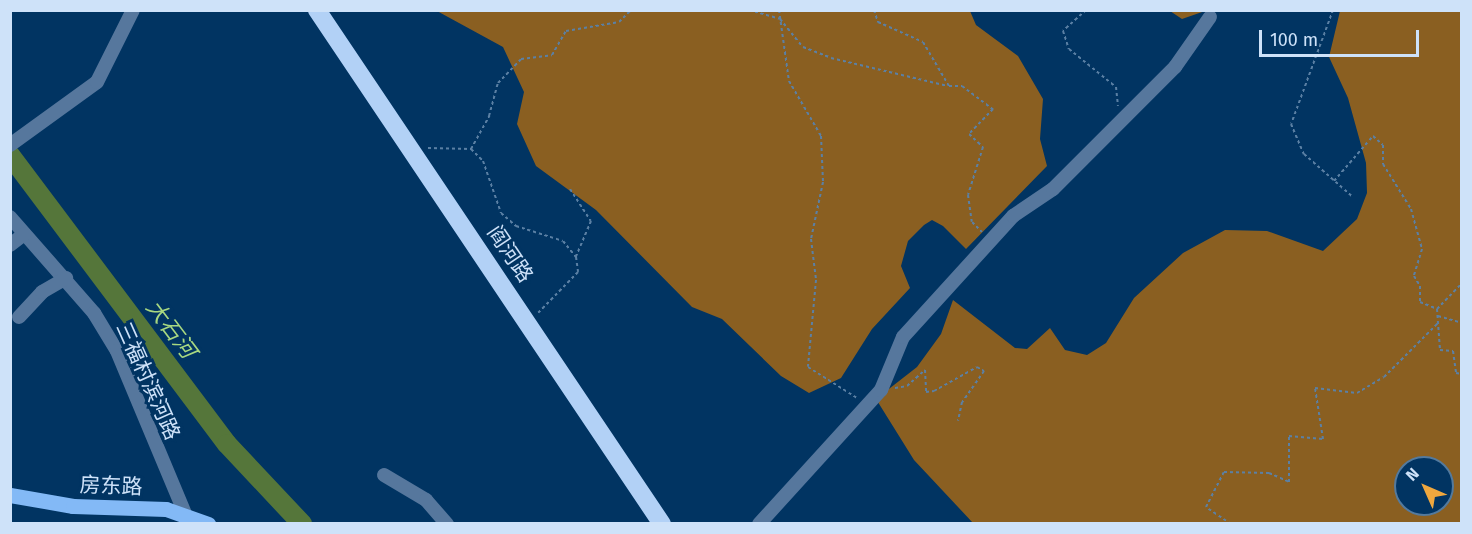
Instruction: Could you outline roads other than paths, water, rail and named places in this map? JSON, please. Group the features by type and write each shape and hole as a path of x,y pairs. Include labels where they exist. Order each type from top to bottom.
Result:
{"highway":[{"name":"阎河路","path":"317,10 529,322 662,524"}],"main road":[{"name":"房东路","path":"10,495 73,506 166,509 208,524"}],"street":[{"path":"10,145 82,98 97,82 134,10"},
{"path":"759,524 855,422 881,390 903,337 991,241 1118,124 1175,67 1210,17"},
{"name":"三福村滨河路","path":"10,217 66,278 117,351 186,516"},
{"path":"10,245 24,234"},
{"path":"20,317 42,292 66,278"},
{"path":"384,475 426,500 447,524"}],"waterway":[{"name":"大石河","path":"10,155 227,444 302,524"}]}
